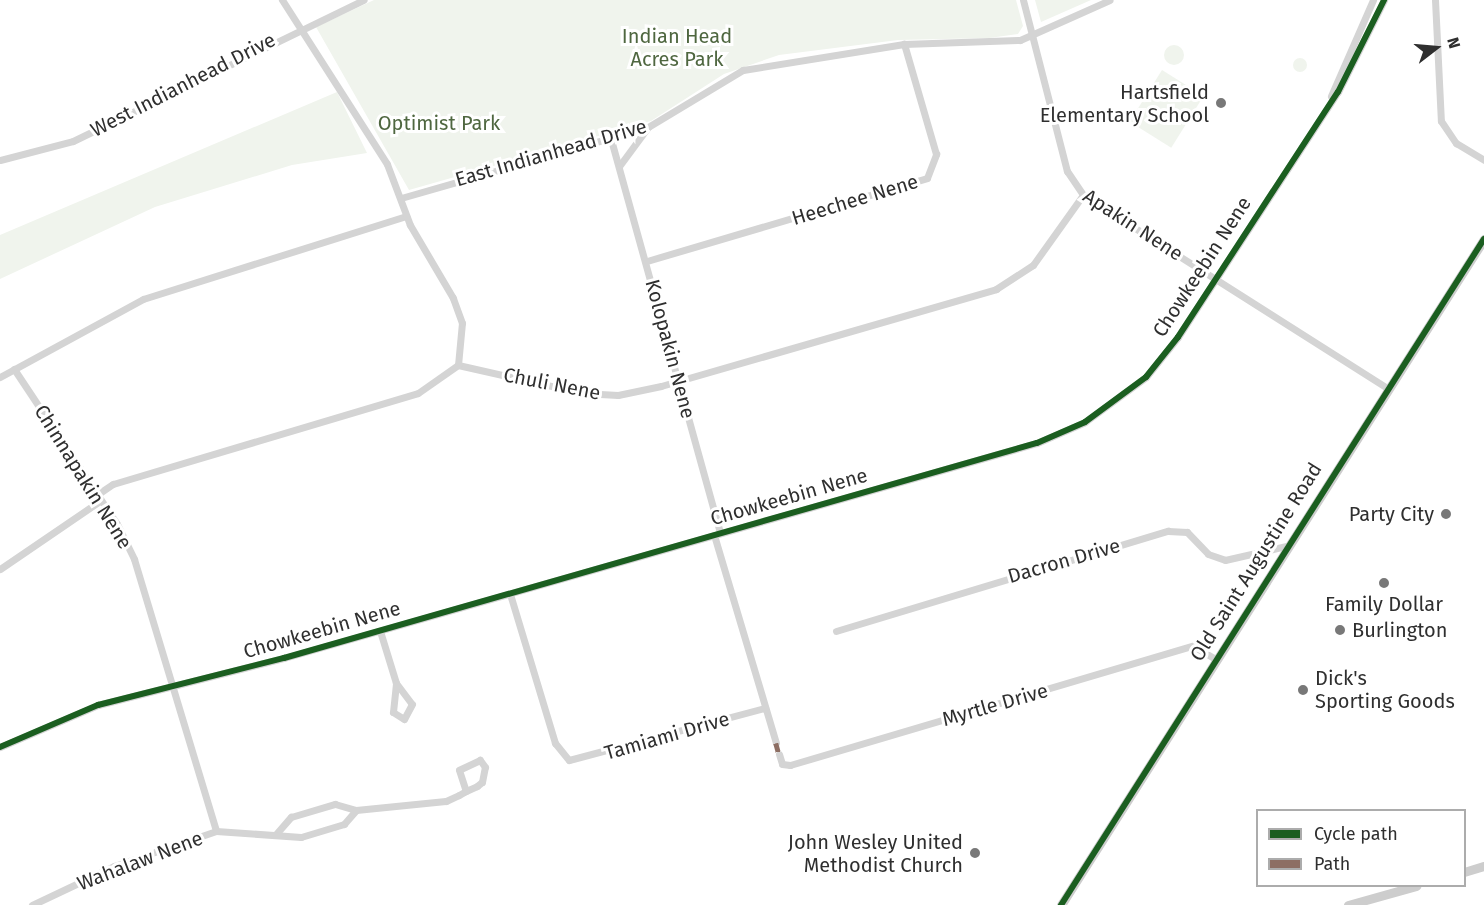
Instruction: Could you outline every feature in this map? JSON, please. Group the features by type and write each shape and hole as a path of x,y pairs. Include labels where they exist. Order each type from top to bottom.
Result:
{"street":[{"path":"0,569 100,497 113,484 418,393 458,365 459,311 406,216 387,164 282,0"},
{"name":"West Indianhead Drive","path":"0,160 73,141 301,28 364,0"},
{"name":"Apakin Nene","path":"1023,0 1067,171 1083,195 1386,387"},
{"name":"East Indianhead Drive","path":"401,198 610,136 648,127 743,70 904,44 1020,40 1110,0"},
{"name":"Chowkeebin Nene","path":"1331,96 1373,0"},
{"name":"Chowkeebin Nene","path":"0,747 71,713 173,688 380,631 1037,443 1085,422 1146,377 1215,277 1359,54 1384,0"},
{"path":"1435,0 1441,121 1452,140 1484,160"},
{"name":"Heechee Nene","path":"646,261 927,178 936,163 934,142 904,44"},
{"path":"1351,50 1359,54"},
{"path":"620,165 648,127"},
{"name":"Kolopakin Nene","path":"610,136 620,165 679,381 717,534 776,743"},
{"name":"Chuli Nene","path":"458,365 601,395 679,381 1003,286 1033,265 1083,195"},
{"path":"0,377 143,299 406,216"},
{"name":"Old Saint Augustine Road","path":"1061,905 1386,387 1484,239"},
{"name":"Chinnapakin Nene","path":"14,369 100,497 134,559 216,831"},
{"name":"Dacron Drive","path":"836,631 1168,531 1187,532 1208,554 1225,560 1286,546"},
{"name":"Tamiami Drive","path":"510,594 555,743 569,760 765,708"},
{"path":"380,631 396,683 412,704 404,719 393,712 396,683"},
{"name":"Myrtle Drive","path":"779,754 783,764 790,765 1193,646 1214,658"},
{"path":"276,834 291,817 344,803 356,810 433,805 466,791 484,777 480,760 459,770 466,791"},
{"path":"216,831 276,834 319,833 344,824 356,810"},
{"name":"Wahalaw Nene","path":"32,905 114,866 216,831"},
{"path":"1466,871 1484,866"},
{"path":"1348,905 1409,887"}],"green space":[{"name":"Indian Head Acres Park","path":"374,0 1016,0 1023,26 1018,34 989,38 898,40 779,55 724,74 651,121 409,190 316,27"},
{"path":"1035,0 1091,0 1041,22"},
{"path":"1174,45 1181,48 1184,55 1181,62 1174,65 1167,62 1164,55 1167,48"},
{"path":"1300,58 1305,60 1307,65 1305,70 1300,72 1295,70 1293,65 1295,60"},
{"path":"1162,70 1204,96 1171,148 1130,122"},
{"path":"337,92 367,153 292,165 155,207 0,279 0,235"}],"marked path":[{"path":"776,743 779,754"}],"cycle path":[{"path":"0,747 98,705 284,658 1037,443 1085,422 1146,377 1178,337 1338,92 1384,0"},
{"path":"1061,905 1484,239"}],"place":[{"name":"Hartsfield Elementary School","path":"1221,103"},
{"name":"Party City","path":"1446,514"},
{"name":"Family Dollar","path":"1384,583"},
{"name":"Burlington","path":"1340,630"},
{"name":"Dick's Sporting Goods","path":"1303,690"},
{"name":"John Wesley United Methodist Church","path":"975,853"}],"park label":[{"name":"Optimist Park","path":"439,123"}]}
